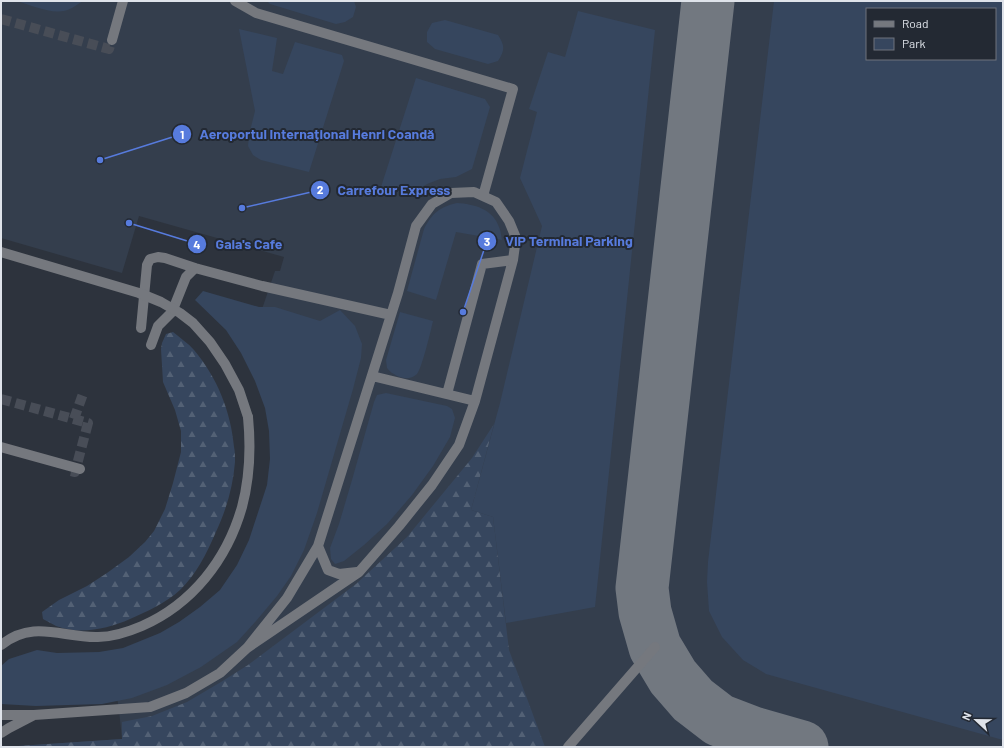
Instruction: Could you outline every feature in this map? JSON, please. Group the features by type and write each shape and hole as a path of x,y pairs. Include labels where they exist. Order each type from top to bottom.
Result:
{"street":[{"path":"112,40 123,1"},
{"path":"235,1 256,13 513,89 483,196"},
{"path":"1,715 34,715 150,707 186,693 220,673 247,648 288,598 318,546 391,315 416,226 432,204 452,193 474,192 496,202 509,221 516,238 513,260 475,401 459,445 432,485 359,572 247,648"},
{"path":"1,252 139,293 161,302 180,313 193,323 210,342 225,364 239,390 248,417 250,436 248,481 242,508 220,558 208,576 194,591 171,610 154,621 116,635 91,637 49,631 36,631 22,634 1,645"},
{"path":"141,328 147,265 150,259 158,257 269,288 391,315"},
{"path":"447,394 482,264 513,260"},
{"path":"150,345 158,326 172,312 186,277 195,268"},
{"path":"372,376 475,401"},
{"path":"1,447 80,469"},
{"path":"318,546 328,570 339,574 359,572"},
{"path":"568,747 655,647"},
{"path":"1,734 9,728 34,715"}],"shaded area":[{"path":"1,1 1003,1 1003,747 18,747 122,739 112,665 199,635 286,521 261,312 275,271 280,271 284,257 139,216 122,273 1,238"}],"green space":[{"path":"17,1 83,1 66,10 52,11"},
{"path":"267,1 354,1 356,7 353,17 345,22 336,24 270,4"},
{"path":"774,1 1003,1 1003,740 766,674 743,660 722,637 709,611 707,582 708,562"},
{"path":"578,11 655,30 595,607 506,623 493,517 471,510 500,403 542,226 520,178 537,112 529,109 548,52 565,57"},
{"path":"445,20 498,35 503,45 503,51 498,61 488,64 435,49 427,42 427,32 432,23"},
{"path":"239,29 277,38 272,71 283,74 295,42 342,55 344,61 309,172 261,160 253,155 248,146 255,111"},
{"path":"416,78 485,99 490,107 472,169 456,177 440,179 427,184 409,195 381,187"},
{"path":"457,203 476,206 488,212 496,221 502,240 456,232 436,300 407,291 427,223 433,215 441,209"},
{"path":"203,291 259,307 275,307 320,321 340,310 355,326 362,344 361,358 317,513 304,550 291,576 277,596 237,642 201,667 167,685 132,698 102,704 36,706 1,704 1,666 9,659 37,650 57,653 99,652 123,648 160,633 200,607 220,590 237,565 249,540 267,485 270,459 269,431 265,408 255,381 241,353 226,330 195,300"},
{"path":"400,312 433,321 419,370 415,376 409,378 396,376 387,368 386,360"},
{"path":"173,332 192,347 210,372 222,396 230,421 235,450 235,462 231,490 222,517 208,549 196,571 180,590 169,599 130,619 112,626 93,630 74,630 56,626 43,619 42,612 59,600 87,586 129,557 154,531 165,509 181,452 181,431 175,410 163,382 162,343 166,334"},
{"path":"386,393 447,406 452,409 455,418 450,437 433,466 412,495 387,524 344,561 335,564 331,559 330,548 339,524 374,402 377,395"},
{"path":"494,424 471,510 493,517 509,650 545,747 18,747 122,739 122,722 152,716 187,702 248,665 356,584 407,537 472,458"}],"taxiway":[{"path":"708,1 642,588 645,612 655,647 673,677 693,700 719,720 753,733 802,747"}],"tunnel":[{"path":"1,19 109,49 112,40"},
{"path":"74,419 84,391"},
{"path":"1,399 88,423 75,472 70,471"}],"place":[{"name":"Aeroportul Internațional Henri Coandă","path":"100,160"},
{"name":"Carrefour Express","path":"242,208"},
{"name":"Gaia's Cafe","path":"129,223"},
{"name":"VIP Terminal Parking","path":"463,312"}]}
